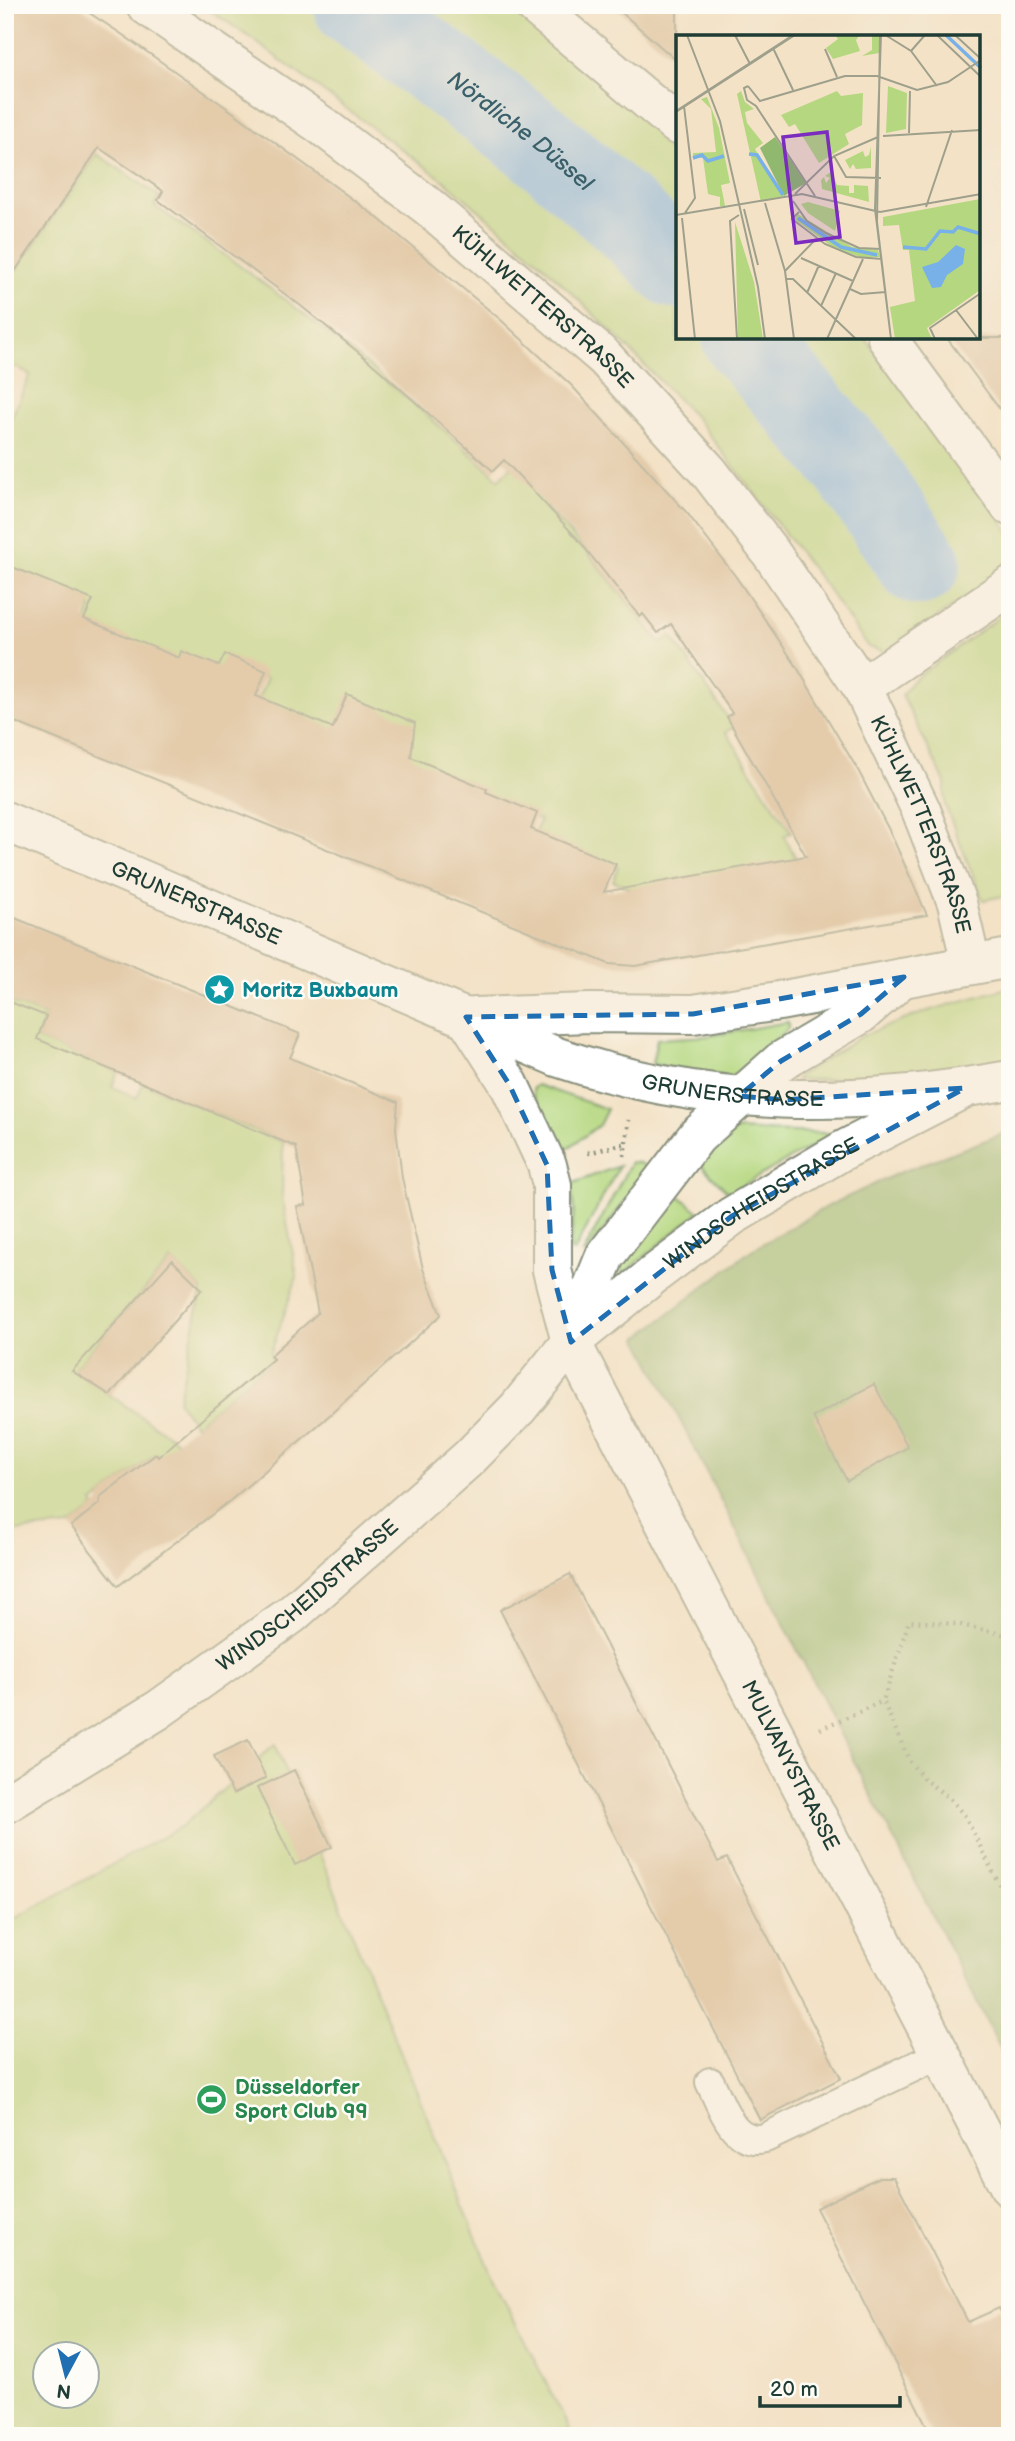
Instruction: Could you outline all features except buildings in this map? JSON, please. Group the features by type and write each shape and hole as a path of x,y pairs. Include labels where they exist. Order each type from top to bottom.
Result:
{"main road":[{"name":"KÜHLWETTERSTRASSE","path":"146,5 321,125 429,207 605,358 709,472 771,553 862,687 921,810 957,903 971,964"},
{"path":"552,10 676,124"},
{"path":"888,340 1010,506"},
{"path":"862,687 1010,586"},
{"name":"GRUNERSTRASSE","path":"5,821 557,1057 600,1072 635,1081 783,1100 888,1098 1010,1080"},
{"name":"GRUNERSTRASSE","path":"466,1017 590,1013 693,1014 779,1001 1010,958"},
{"name":"WINDSCHEIDSTRASSE","path":"571,1342 605,1256 697,1136 781,1061 861,1014 904,977"},
{"path":"466,1017 509,1084 547,1165 552,1185 552,1270 571,1342"},
{"name":"WINDSCHEIDSTRASSE","path":"5,1804 158,1710 291,1615 469,1458 517,1408 571,1342 657,1272 732,1216 842,1152 965,1088"},
{"name":"MULVANYSTRASSE","path":"571,1342 1010,2188"}],"lane":[{"path":"710,2082 735,2129 747,2139 757,2140 941,2054"}],"path":[{"path":"625,1143 630,1113"},
{"path":"1010,1636 957,1623 909,1621 883,1701 910,1762 925,1780 965,1816 1010,1906"},
{"path":"781,1746 883,1701"}],"highlighted area":[{"path":"904,977 861,1014 781,1061 739,1096 783,1100 965,1088 732,1216 571,1342 552,1270 547,1165 509,1084 466,1017 693,1014"}],"green space":[{"path":"202,5 507,5 545,31 676,139 676,340 867,340 956,454 1010,533 1010,568 886,652 868,647 827,588 697,419 617,337 540,262 446,182"},
{"path":"97,154 159,196 154,206 244,269 332,336 417,406 499,479 513,465 551,503 546,508 586,551 661,643 671,636 734,727 726,732 791,832 784,836 797,860 640,892 613,881 618,867 556,843 528,849 540,820 332,736 258,699 267,678 224,660 215,680 79,641 91,608 5,573 5,432 30,375 5,361 5,286"},
{"path":"1010,609 1010,895 983,900 945,805 945,782 902,695 912,681"},
{"path":"1010,987 1010,1059 903,1074 796,1080 798,1076 864,1035 928,1011"},
{"path":"5,1000 46,1016 37,1039 118,1072 112,1087 137,1098 143,1083 283,1142 282,1196 297,1277 270,1355 273,1359 195,1425 178,1401 202,1289 171,1260 73,1370 180,1443 160,1459 156,1454 93,1503 95,1507 71,1526 5,1532"},
{"path":"788,1022 786,1031 733,1076 724,1077 652,1064 657,1039 709,1036"},
{"path":"537,1085 607,1109 599,1125 563,1152 533,1094 533,1088"},
{"path":"729,1130 828,1133 830,1136 729,1193 700,1164"},
{"path":"1010,1131 1010,2067 638,1338 750,1251 826,1207 896,1174"},
{"path":"631,1162 640,1163 649,1169 583,1254"},
{"path":"619,1166 574,1252 570,1250 574,1211 571,1184"},
{"path":"677,1194 699,1212 626,1272 621,1272 619,1266"},
{"name":"Düsseldorfer Sport Club 99","path":"275,1744 491,2274 573,2436 5,2436 5,1924 182,1826"}],"waterway":[{"name":"Nördliche Düssel","path":"355,5 541,145 626,218 676,266"},
{"name":"Nördliche Düssel","path":"746,340 849,460 919,563"}],"place":[{"name":"Moritz Buxbaum","path":"219,990"},
{"name":"Düsseldorfer Sport Club 99","path":"212,2099"}]}
